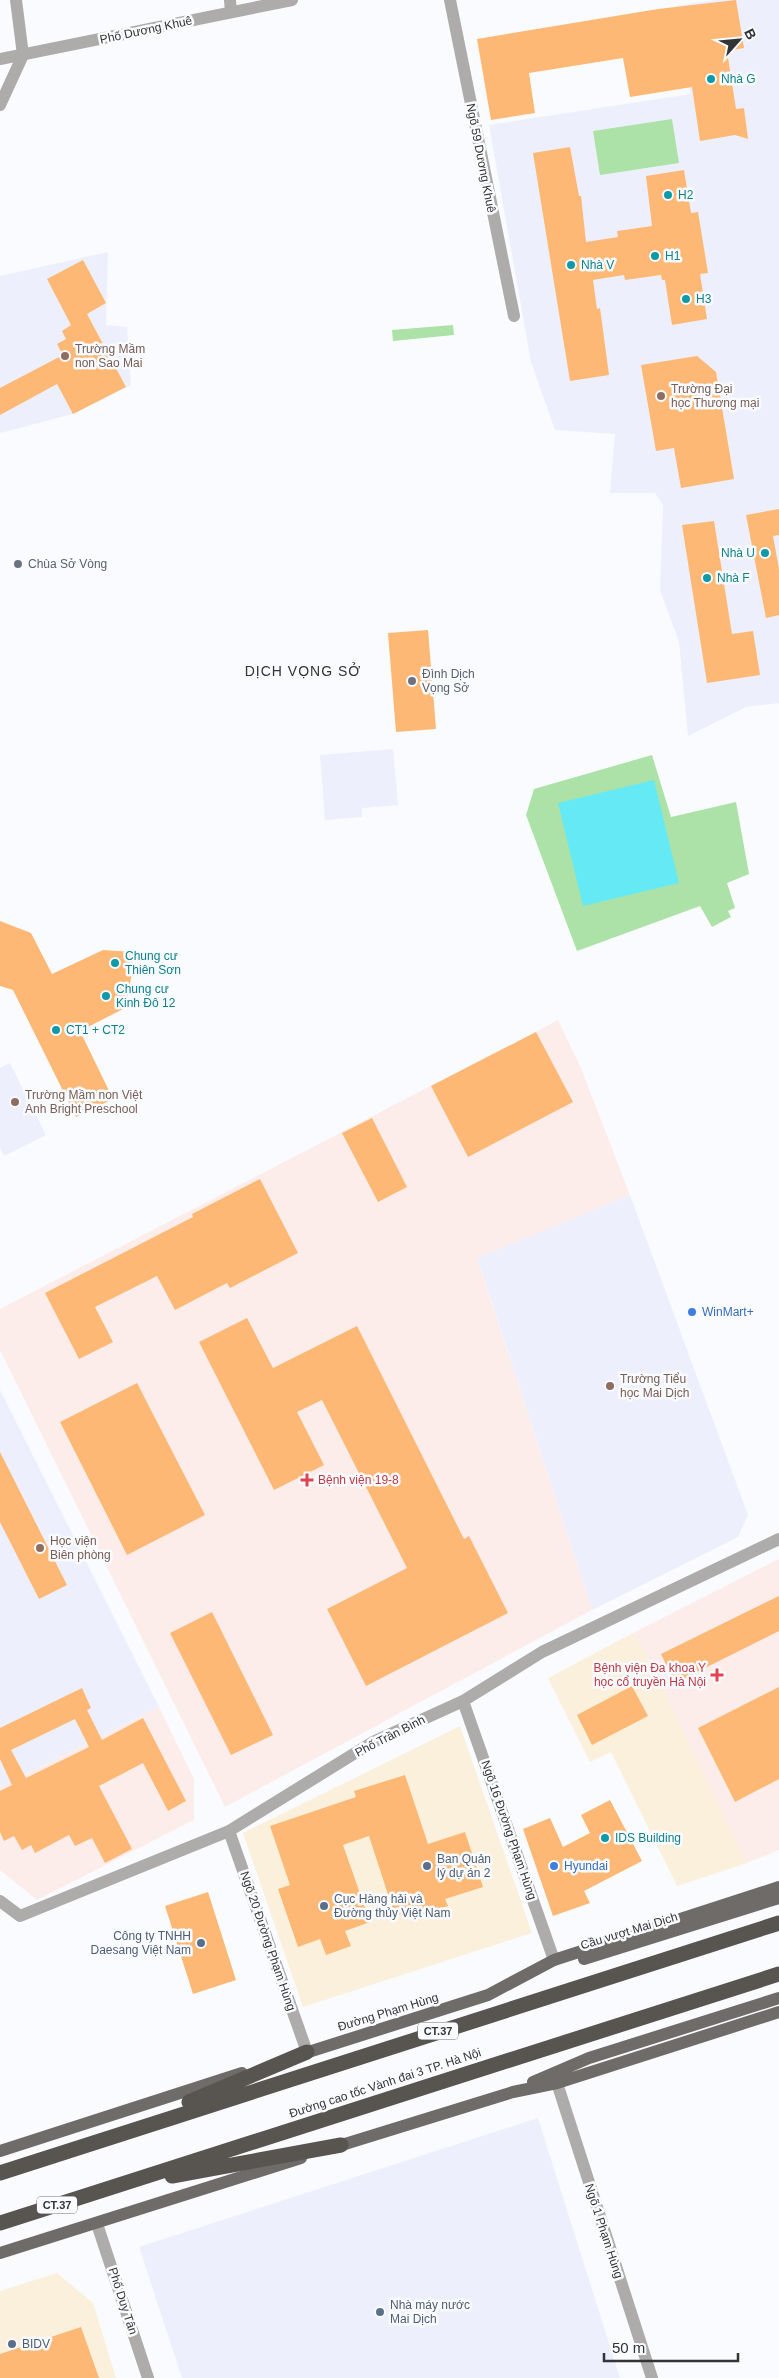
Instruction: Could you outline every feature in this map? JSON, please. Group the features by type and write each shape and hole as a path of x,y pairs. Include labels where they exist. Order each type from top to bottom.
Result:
{"highway":[{"name":"CT.37","path":"0,2172 779,1923"},
{"name":"Đường cao tốc Vành đai 3 TP. Hà Nội","path":"0,2223 779,1974"},
{"path":"98,2141 307,2052"},
{"path":"114,2187 341,2145"}],"main road":[{"name":"Đường Phạm Hùng","path":"0,2151 488,1995 554,1960 779,1887"},
{"name":"Cầu vượt Mai Dịch","path":"488,1995 560,1966 779,1898"},
{"path":"513,2092 589,2058 779,1998"},
{"path":"0,2253 97,2224 341,2145 513,2092 557,2083 779,2012"}],"street":[{"path":"0,105 23,55 16,0"},
{"name":"Phố Dương Khuê","path":"0,58 23,55 231,6 292,0"},
{"name":"Ngõ 59 Dương Khuê","path":"450,0 514,316"},
{"name":"Phố Trần Bình","path":"0,1901 20,1916 229,1831 373,1742 463,1701 542,1652 590,1627 779,1539"},
{"name":"Ngõ 16 Đường Phạm Hùng","path":"463,1701 554,1960"},
{"name":"Ngõ 20 Đường Phạm Hùng","path":"229,1831 307,2052"},
{"name":"Ngõ 1 Phạm Hùng","path":"557,2083 652,2378"},
{"name":"Phố Duy Tân","path":"97,2224 148,2378"}],"shaded area":[{"name":"Trường Đại học Thương mại","path":"716,0 779,0 779,703 746,707 688,736 679,642 660,590 663,505 655,493 610,493 615,434 555,430 531,362 489,125 690,94 676,6"},
{"name":"Trường Mầm non Sao Mai","path":"108,252 106,325 127,327 131,385 73,414 0,433 0,276"},
{"path":"393,749 398,805 362,808 362,817 325,820 320,755"},
{"name":"Bệnh viện 19-8","path":"558,1020 581,1068 630,1195 477,1258 592,1610 225,1807 0,1350 0,1309"},
{"name":"Trường Mầm non Việt Anh Bright Preschool","path":"10,1063 46,1135 4,1156 0,1148 0,1068"},
{"name":"Trường Tiểu học Mai Dịch","path":"630,1195 748,1515 738,1537 592,1610 477,1257"},
{"name":"Học viện Biên phòng","path":"0,1390 159,1707 0,1787"},
{"name":"Bệnh viện Đa khoa Y học cổ truyền Hà Nội","path":"779,1559 779,1850 747,1863 635,1632"},
{"path":"635,1632 747,1863 677,1886 611,1752 590,1762 548,1678"},
{"path":"159,1707 194,1779 194,1820 37,1900 0,1870 0,1787"},
{"path":"460,1726 532,1933 303,2007 243,1833"},
{"name":"Nhà máy nước Mai Dịch","path":"538,2118 620,2378 182,2378 139,2247"},
{"path":"57,2273 93,2303 116,2378 0,2378 0,2291"}],"green space":[{"path":"672,119 679,163 600,175 593,131"},
{"path":"453,325 454,335 393,341 392,330"},
{"path":"652,755 671,817 736,802 749,874 727,883 735,908 728,911 731,917 712,927 700,906 577,951 526,815 534,789"}],"water":[{"path":"654,780 679,883 583,906 558,803"}],"building":[{"path":"736,0 744,48 727,51 736,109 744,108 748,139 735,135 700,141 692,87 630,97 623,58 529,73 535,113 491,120 477,39 658,9"},
{"path":"570,147 579,196 581,196 586,242 618,237 617,231 652,226 646,176 684,170 691,213 698,212 708,273 700,274 707,319 672,325 665,280 662,280 661,275 625,280 624,275 593,280 597,309 600,308 609,375 570,381 533,153"},
{"path":"83,260 106,303 87,314 126,387 73,414 57,384 0,415 0,388 63,355 57,344 66,339 62,331 71,325 47,279"},
{"path":"697,356 716,372 734,479 681,488 674,448 656,451 641,365"},
{"name":"Nhà U","path":"779,509 779,535 773,536 779,569 779,615 766,618 746,515"},
{"name":"Nhà F","path":"714,521 732,634 753,631 760,675 707,683 682,525"},
{"name":"Đình Dịch Vọng Sở","path":"428,630 436,729 396,732 388,633"},
{"name":"CT1 + CT2","path":"0,921 31,933 52,974 103,950 132,952 132,973 125,1008 80,1031 113,1099 76,1117 13,990 0,986"},
{"path":"536,1032 573,1102 468,1157 431,1086"},
{"path":"372,1118 407,1187 378,1202 342,1133"},
{"path":"260,1179 298,1253 230,1288 227,1283 175,1310 157,1276 95,1307 113,1342 79,1359 45,1293 193,1217 192,1214"},
{"path":"247,1318 273,1368 357,1326 464,1539 469,1536 508,1613 366,1686 327,1609 407,1568 322,1400 297,1412 324,1465 274,1490 199,1342"},
{"path":"137,1383 205,1515 127,1555 60,1422"},
{"path":"0,1452 67,1585 39,1599 0,1522"},
{"path":"779,1596 779,1631 675,1683 661,1654"},
{"path":"212,1612 273,1735 231,1755 170,1633"},
{"path":"632,1686 648,1716 592,1745 577,1715"},
{"path":"779,1687 779,1779 735,1802 698,1728"},
{"path":"82,1688 91,1708 87,1710 102,1740 143,1718 186,1801 168,1811 143,1763 99,1786 132,1849 105,1863 92,1838 75,1846 69,1835 35,1853 31,1845 22,1850 14,1836 4,1841 0,1832 0,1791 12,1785 0,1759 0,1728","holes":["75,1719 89,1747 26,1778 11,1750"]},
{"path":"405,1775 428,1844 465,1832 483,1887 445,1899 448,1906 409,1919 406,1912 395,1916 369,1836 343,1845 370,1922 345,1931 351,1946 326,1955 320,1939 298,1947 278,1889 290,1885 270,1826 356,1797 354,1791"},
{"path":"610,1800 642,1861 584,1891 590,1903 553,1916 523,1829 550,1818 563,1847 590,1833 581,1815"},
{"name":"Công ty TNHH Daesang Việt Nam","path":"208,1892 236,1980 193,1994 165,1906"},
{"path":"81,2327 99,2378 0,2378 0,2354"}],"place":[{"name":"Nhà G","path":"711,79"},
{"name":"H2","path":"668,195"},
{"name":"H1","path":"655,256"},
{"name":"Nhà V","path":"571,265"},
{"name":"H3","path":"686,299"},
{"name":"Trường Mầm non Sao Mai","path":"65,356"},
{"name":"Trường Đại học Thương mại","path":"661,396"},
{"name":"Nhà U","path":"765,553"},
{"name":"Chùa Sở Vòng","path":"18,564"},
{"name":"Nhà F","path":"707,578"},
{"name":"Đình Dịch Vọng Sở","path":"412,681"},
{"name":"Chung cư Thiên Sơn","path":"115,963"},
{"name":"Chung cư Kinh Đô 12","path":"106,996"},
{"name":"CT1 + CT2","path":"56,1030"},
{"name":"Trường Mầm non Việt Anh Bright Preschool","path":"15,1102"},
{"name":"WinMart+","path":"692,1312"},
{"name":"Trường Tiểu học Mai Dịch","path":"610,1386"},
{"name":"Bệnh viện 19-8","path":"307,1480"},
{"name":"Học viện Biên phòng","path":"40,1548"},
{"name":"Bệnh viện Đa khoa Y học cổ truyền Hà Nội","path":"717,1675"},
{"name":"IDS Building","path":"605,1838"},
{"name":"Ban Quản lý dự án 2","path":"427,1866"},
{"name":"Hyundai","path":"554,1866"},
{"name":"Cục Hàng hải và Đường thủy Việt Nam","path":"324,1906"},
{"name":"Công ty TNHH Daesang Việt Nam","path":"201,1943"},
{"name":"Nhà máy nước Mai Dịch","path":"380,2312"},
{"name":"BIDV","path":"12,2344"}],"district":[{"name":"DỊCH VỌNG SỞ","path":"303,671"}]}
